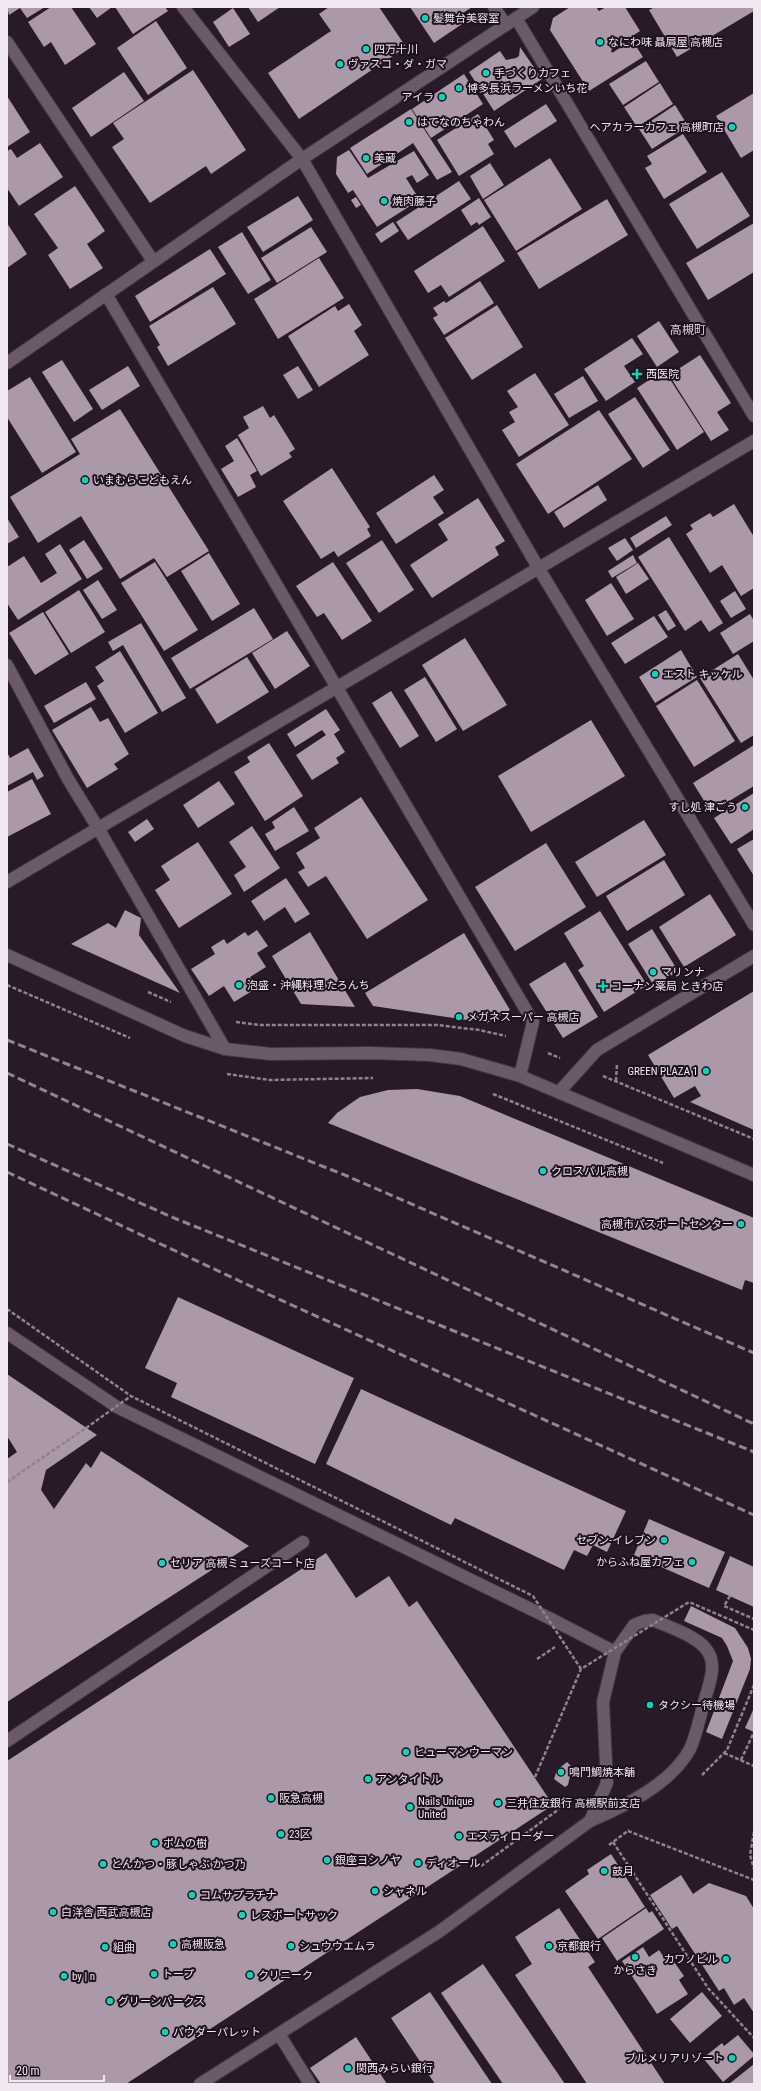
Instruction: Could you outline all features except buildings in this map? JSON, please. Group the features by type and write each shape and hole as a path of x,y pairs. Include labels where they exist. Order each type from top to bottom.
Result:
{"street":[{"path":"183,7 302,159 539,569 754,925"},
{"path":"494,7 511,21 754,416"},
{"path":"7,363 302,159 533,7"},
{"path":"7,42 153,261"},
{"path":"106,294 533,1022 520,1076"},
{"path":"7,882 754,441"},
{"path":"7,665 68,779 98,828 225,1049"},
{"path":"7,955 185,1036 225,1049 272,1054 370,1053 430,1055 461,1059 520,1076 754,1176"},
{"path":"560,1092 597,1050 754,956"},
{"path":"7,1333 117,1407 551,1619 614,1652"},
{"path":"7,1741 303,1542"},
{"path":"200,2084 440,1931 590,1821 630,1804 672,1772 690,1749 711,1680 712,1665 709,1652 699,1642 653,1620 644,1620 634,1626 614,1652 603,1702 607,1783 590,1821"},
{"path":"279,2034 310,2084"}],"path":[{"path":"7,985 134,1040"},
{"path":"222,1073 270,1080 376,1078"},
{"path":"492,1093 667,1165"},
{"path":"7,1309 131,1396 533,1596 581,1669"},
{"path":"7,1482 131,1396"},
{"path":"730,1596 724,1606 754,1619"},
{"path":"535,1777 581,1669 689,1602 754,1630"},
{"path":"537,1659 563,1642"},
{"path":"727,1750 754,1685"},
{"path":"741,1760 754,1732"},
{"path":"724,1752 754,1766"},
{"path":"481,1866 573,1799"},
{"path":"628,1831 754,1880"},
{"path":"754,1832 750,1855 754,1869"},
{"path":"613,1842 708,1988 754,2038"}],"railway":[{"path":"7,1040 347,1176 754,1353"},
{"path":"7,1073 754,1424"},
{"path":"7,1144 174,1218 754,1452"},
{"path":"7,1172 261,1291 754,1515"}],"place":[{"name":"髪舞台美容室","path":"425,18"},
{"name":"なにわ味 贔屓屋 高槻店","path":"600,42"},
{"name":"四万十川","path":"366,49"},
{"name":"ヴァスコ・ダ・ガマ","path":"340,64"},
{"name":"手づくりカフェ","path":"486,73"},
{"name":"博多長浜ラーメンいち花","path":"459,88"},
{"name":"アイラ","path":"442,97"},
{"name":"はてなのちゃわん","path":"409,122"},
{"name":"ヘアカラーカフェ 高槻町店","path":"732,127"},
{"name":"美蔵","path":"366,158"},
{"name":"焼肉藤子","path":"384,201"},
{"name":"西医院","path":"637,374"},
{"name":"いまむらこどもえん","path":"85,480"},
{"name":"エスト キッケル","path":"655,674"},
{"name":"すし処 津ごう","path":"745,807"},
{"name":"マリンナ","path":"653,972"},
{"name":"泡盛・沖縄料理 たろんち","path":"239,985"},
{"name":"コーナン薬局 ときわ店","path":"603,986"},
{"name":"メガネスーパー 高槻店","path":"459,1017"},
{"name":"GREEN PLAZA 1","path":"706,1071"},
{"name":"クロスパル高槻","path":"543,1171"},
{"name":"高槻市パスポートセンター","path":"741,1224"},
{"name":"セブン-イレブン","path":"664,1540"},
{"name":"からふね屋カフェ","path":"692,1562"},
{"name":"セリア 高槻ミューズコート店","path":"162,1563"},
{"name":"タクシー待機場","path":"650,1705"},
{"name":"ヒューマンウーマン","path":"406,1752"},
{"name":"鳴門鯛焼本舗","path":"561,1772"},
{"name":"アンタイトル","path":"368,1779"},
{"name":"阪急高槻","path":"271,1798"},
{"name":"三井住友銀行 高槻駅前支店","path":"498,1803"},
{"name":"Nails Unique United","path":"410,1807"},
{"name":"23区","path":"281,1834"},
{"name":"エスティローダー","path":"459,1836"},
{"name":"ポムの樹","path":"155,1843"},
{"name":"銀座ヨシノヤ","path":"327,1860"},
{"name":"ディオール","path":"418,1863"},
{"name":"とんかつ・豚しゃぶ かつ乃","path":"103,1864"},
{"name":"鼓月","path":"604,1871"},
{"name":"シャネル","path":"375,1891"},
{"name":"コムサプラチナ","path":"192,1895"},
{"name":"白洋舎 西武高槻店","path":"53,1912"},
{"name":"レスポートサック","path":"242,1915"},
{"name":"高槻阪急","path":"173,1944"},
{"name":"シュウウエムラ","path":"291,1946"},
{"name":"京都銀行","path":"549,1946"},
{"name":"組曲","path":"105,1947"},
{"name":"からさき","path":"635,1957"},
{"name":"カワノビル","path":"726,1959"},
{"name":"トープ","path":"154,1974"},
{"name":"クリニーク","path":"250,1975"},
{"name":"by | n","path":"64,1976"},
{"name":"グリーンパークス","path":"110,2001"},
{"name":"パウダーパレット","path":"165,2032"},
{"name":"ブルメリアリゾート","path":"732,2058"},
{"name":"関西みらい銀行","path":"348,2068"}],"district":[{"name":"高槻町","path":"688,330"}]}
